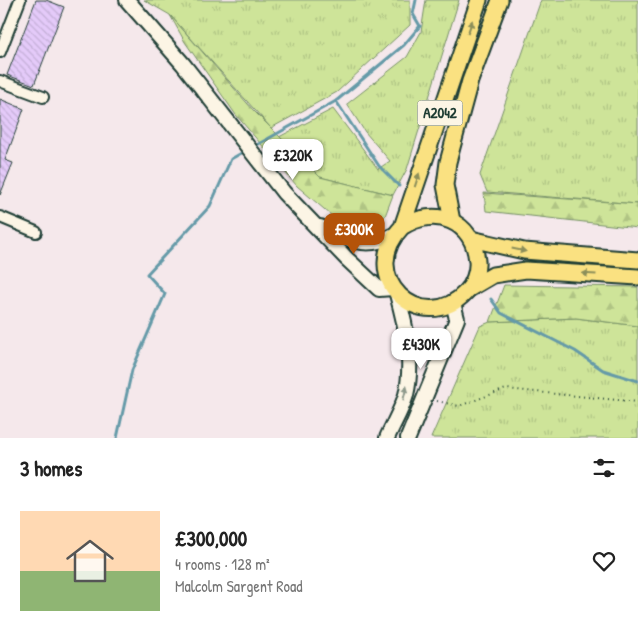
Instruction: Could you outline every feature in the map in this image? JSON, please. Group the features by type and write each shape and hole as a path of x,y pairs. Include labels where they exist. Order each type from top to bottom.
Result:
{"main road":[{"name":"A2042","path":"398,231 479,0"},
{"name":"A2042","path":"452,221 445,185 448,162 470,81 500,0"},
{"path":"468,290 474,278 477,265 476,251 471,239 463,229 452,221 426,216 413,220 398,231 388,246 385,259 386,272 395,291 410,303 424,308 439,308 453,303 468,290 493,275 526,270 638,277"},
{"path":"471,239 524,251 638,260"}],"street":[{"path":"0,52 20,0"},
{"path":"126,0 182,64 284,193 379,289 395,291 407,333 410,368 406,396 387,438"},
{"path":"0,81 43,97"},
{"path":"0,217 36,232"},
{"path":"314,225 363,243 380,243 398,231"},
{"path":"408,438 457,320 453,303"}],"path":[{"path":"425,399 459,406 506,389 638,402"}],"green space":[{"path":"144,0 410,0 410,25 337,92 271,128 170,15"},
{"path":"426,0 459,0 407,169 393,195 320,177 279,137 333,109 378,169 390,161 365,132 347,104 407,57 421,32"},
{"path":"541,0 638,0 638,204 487,192 480,175"},
{"path":"170,15 254,111 320,177 393,195 385,216 366,230 338,221 297,186 236,115 185,42"},
{"path":"484,193 638,204 638,228 486,211"},
{"path":"504,285 638,287 638,326 576,318 490,322"},
{"path":"576,318 638,326 638,438 431,438 480,326 490,322"}],"building":[{"path":"36,0 46,0 64,7 34,85 7,75"},
{"path":"0,99 24,109 5,160 13,163 0,195"}],"waterway":[{"path":"253,147 336,101 404,45 420,26 413,14 416,0"},
{"path":"336,101 379,166 399,186"},
{"path":"117,438 132,370 165,294 147,274 210,206 231,159 245,151"},
{"path":"491,299 501,313 575,351 603,370 638,381"}]}
